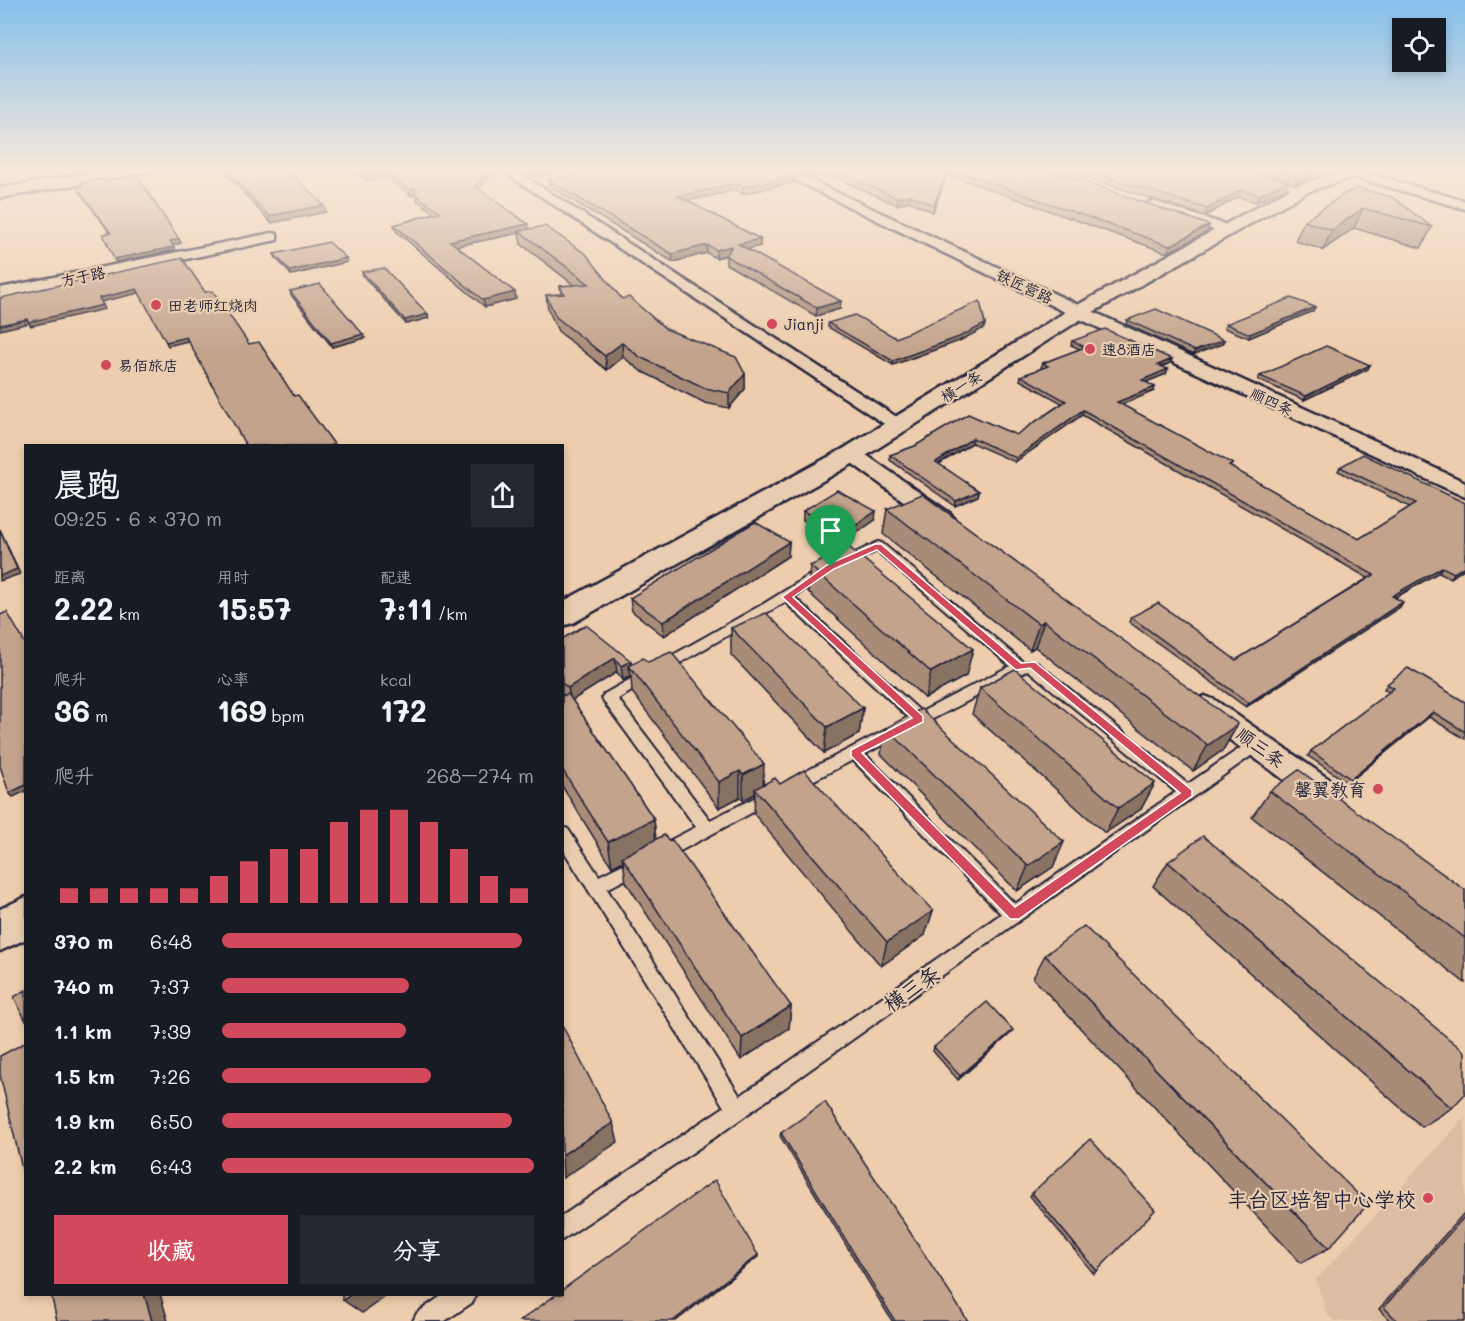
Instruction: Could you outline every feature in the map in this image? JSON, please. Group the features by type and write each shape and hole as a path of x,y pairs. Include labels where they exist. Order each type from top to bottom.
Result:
{"street":[{"path":"601,230 899,425"},
{"name":"铁匠营路","path":"906,230 1079,312"},
{"name":"横一条","path":"564,615 852,453 1079,312 1228,230"},
{"name":"方于路","path":"0,293 272,237"},
{"name":"顺四条","path":"1079,312 1465,490"},
{"path":"852,453 968,537"},
{"name":"顺三条","path":"1180,689 1342,806"},
{"path":"0,931 24,917"}],"lane":[{"path":"707,829 609,698 665,663 787,597 831,567 878,546 1020,667"},
{"path":"787,597 920,719"},
{"path":"596,886 1020,667 1032,664 1188,793"},
{"name":"横三条","path":"564,1227 737,1110 1257,744"},
{"path":"854,753 1014,915"},
{"path":"564,837 737,1110"},
{"path":"425,1321 462,1296"}],"shaded area":[{"name":"丰台区培智中心学校","path":"1465,1117 1465,1321 1334,1321 1327,1314 1316,1280"}],"building":[{"path":"108,230 173,230 179,239 170,241 174,247 114,259 103,234 111,233"},
{"path":"400,230 502,230 450,241 515,292 483,300"},
{"path":"550,230 586,254 622,299 629,297 666,329 736,357 745,374 729,393 705,388 640,357 622,343 605,356 556,317 546,295 564,294 560,286 589,284 519,231"},
{"path":"631,230 742,230 760,239 738,244 841,301 817,308 726,256 732,246 716,250 707,245 672,254"},
{"path":"1124,230 1200,230 1170,246"},
{"path":"329,242 346,258 290,271 274,254"},
{"path":"182,258 205,292 213,291 249,344 259,342 294,396 298,395 334,444 245,444 186,337 166,342 137,289 99,298 103,305 29,322 27,319 0,325 0,298"},
{"path":"384,268 428,314 405,320 362,272"},
{"path":"320,284 363,334 331,343 290,291"},
{"path":"1291,298 1315,307 1250,334 1226,324"},
{"path":"980,301 985,324 959,337 893,361 828,323 855,315 896,338"},
{"path":"1156,309 1224,340 1195,351 1127,320"},
{"path":"1105,329 1172,359 1158,365 1168,369 1142,380 1155,387 1117,402 1233,464 1229,466 1359,539 1416,503 1340,467 1363,454 1465,503 1465,566 1454,573 1442,567 1392,596 1403,602 1249,703 1131,617 1158,603 1236,660 1374,575 1083,410 1016,458 973,438 936,462 979,491 956,501 890,455 915,446 968,414 1016,435 1066,401 1021,376 1048,366 1043,363 1085,347 1072,341"},
{"path":"1326,346 1370,365 1306,396 1260,376"},
{"path":"837,490 876,511 843,534 803,511"},
{"path":"922,494 1238,724 1208,745 1044,621 1039,624 887,509"},
{"path":"755,522 789,542 663,622 630,598"},
{"path":"0,531 17,569 0,576"},
{"path":"850,548 973,649 931,672 810,566"},
{"path":"7,612 24,642 24,786 9,793 0,766 0,615"},
{"path":"766,613 863,708 827,727 731,628"},
{"path":"586,625 631,661 621,666 615,658 568,688 564,685 564,638"},
{"path":"671,652 764,764 743,775 740,771 719,782 629,666 643,658 648,662"},
{"path":"1408,668 1465,702 1465,732 1433,712 1351,779 1311,751 1394,688 1387,684"},
{"path":"1015,669 1155,783 1118,808 980,688"},
{"path":"568,694 654,819 608,842 564,772 564,695"},
{"path":"921,709 1064,842 1028,866 886,728"},
{"path":"804,770 933,911 887,942 755,789 775,778 780,784"},
{"path":"1299,770 1465,890 1465,938 1270,791"},
{"path":"664,835 669,841 672,840 791,1006 742,1038 622,857"},
{"path":"1203,836 1465,1052 1465,1094 1452,1108 1168,862"},
{"path":"1084,926 1368,1204 1329,1248 1045,955"},
{"path":"24,991 24,1017 14,997"},
{"path":"987,1002 1013,1030 960,1076 934,1047"},
{"path":"564,1029 613,1123 564,1154"},
{"path":"24,1043 24,1177 0,1075 0,1056"},
{"path":"825,1102 968,1321 895,1321 781,1133"},
{"path":"1090,1139 1155,1210 1097,1271 1032,1193"},
{"path":"715,1180 758,1255 673,1321 520,1321 554,1296 564,1296 564,1289"},
{"path":"1465,1216 1465,1321 1397,1321 1384,1307"},
{"path":"51,1296 145,1296 152,1321 57,1321"}],"place":[{"name":"田老师红烧肉","path":"156,305"},
{"name":"Jianji","path":"772,324"},
{"name":"速8酒店","path":"1090,349"},
{"name":"易佰旅店","path":"106,365"},
{"name":"馨翼教育","path":"1378,789"},
{"name":"丰台区培智中心学校","path":"1428,1198"}],"route":[{"path":"878,546 1020,667 1032,664 1188,793 1014,915 854,753 920,719 787,597 831,567 878,546"}]}
